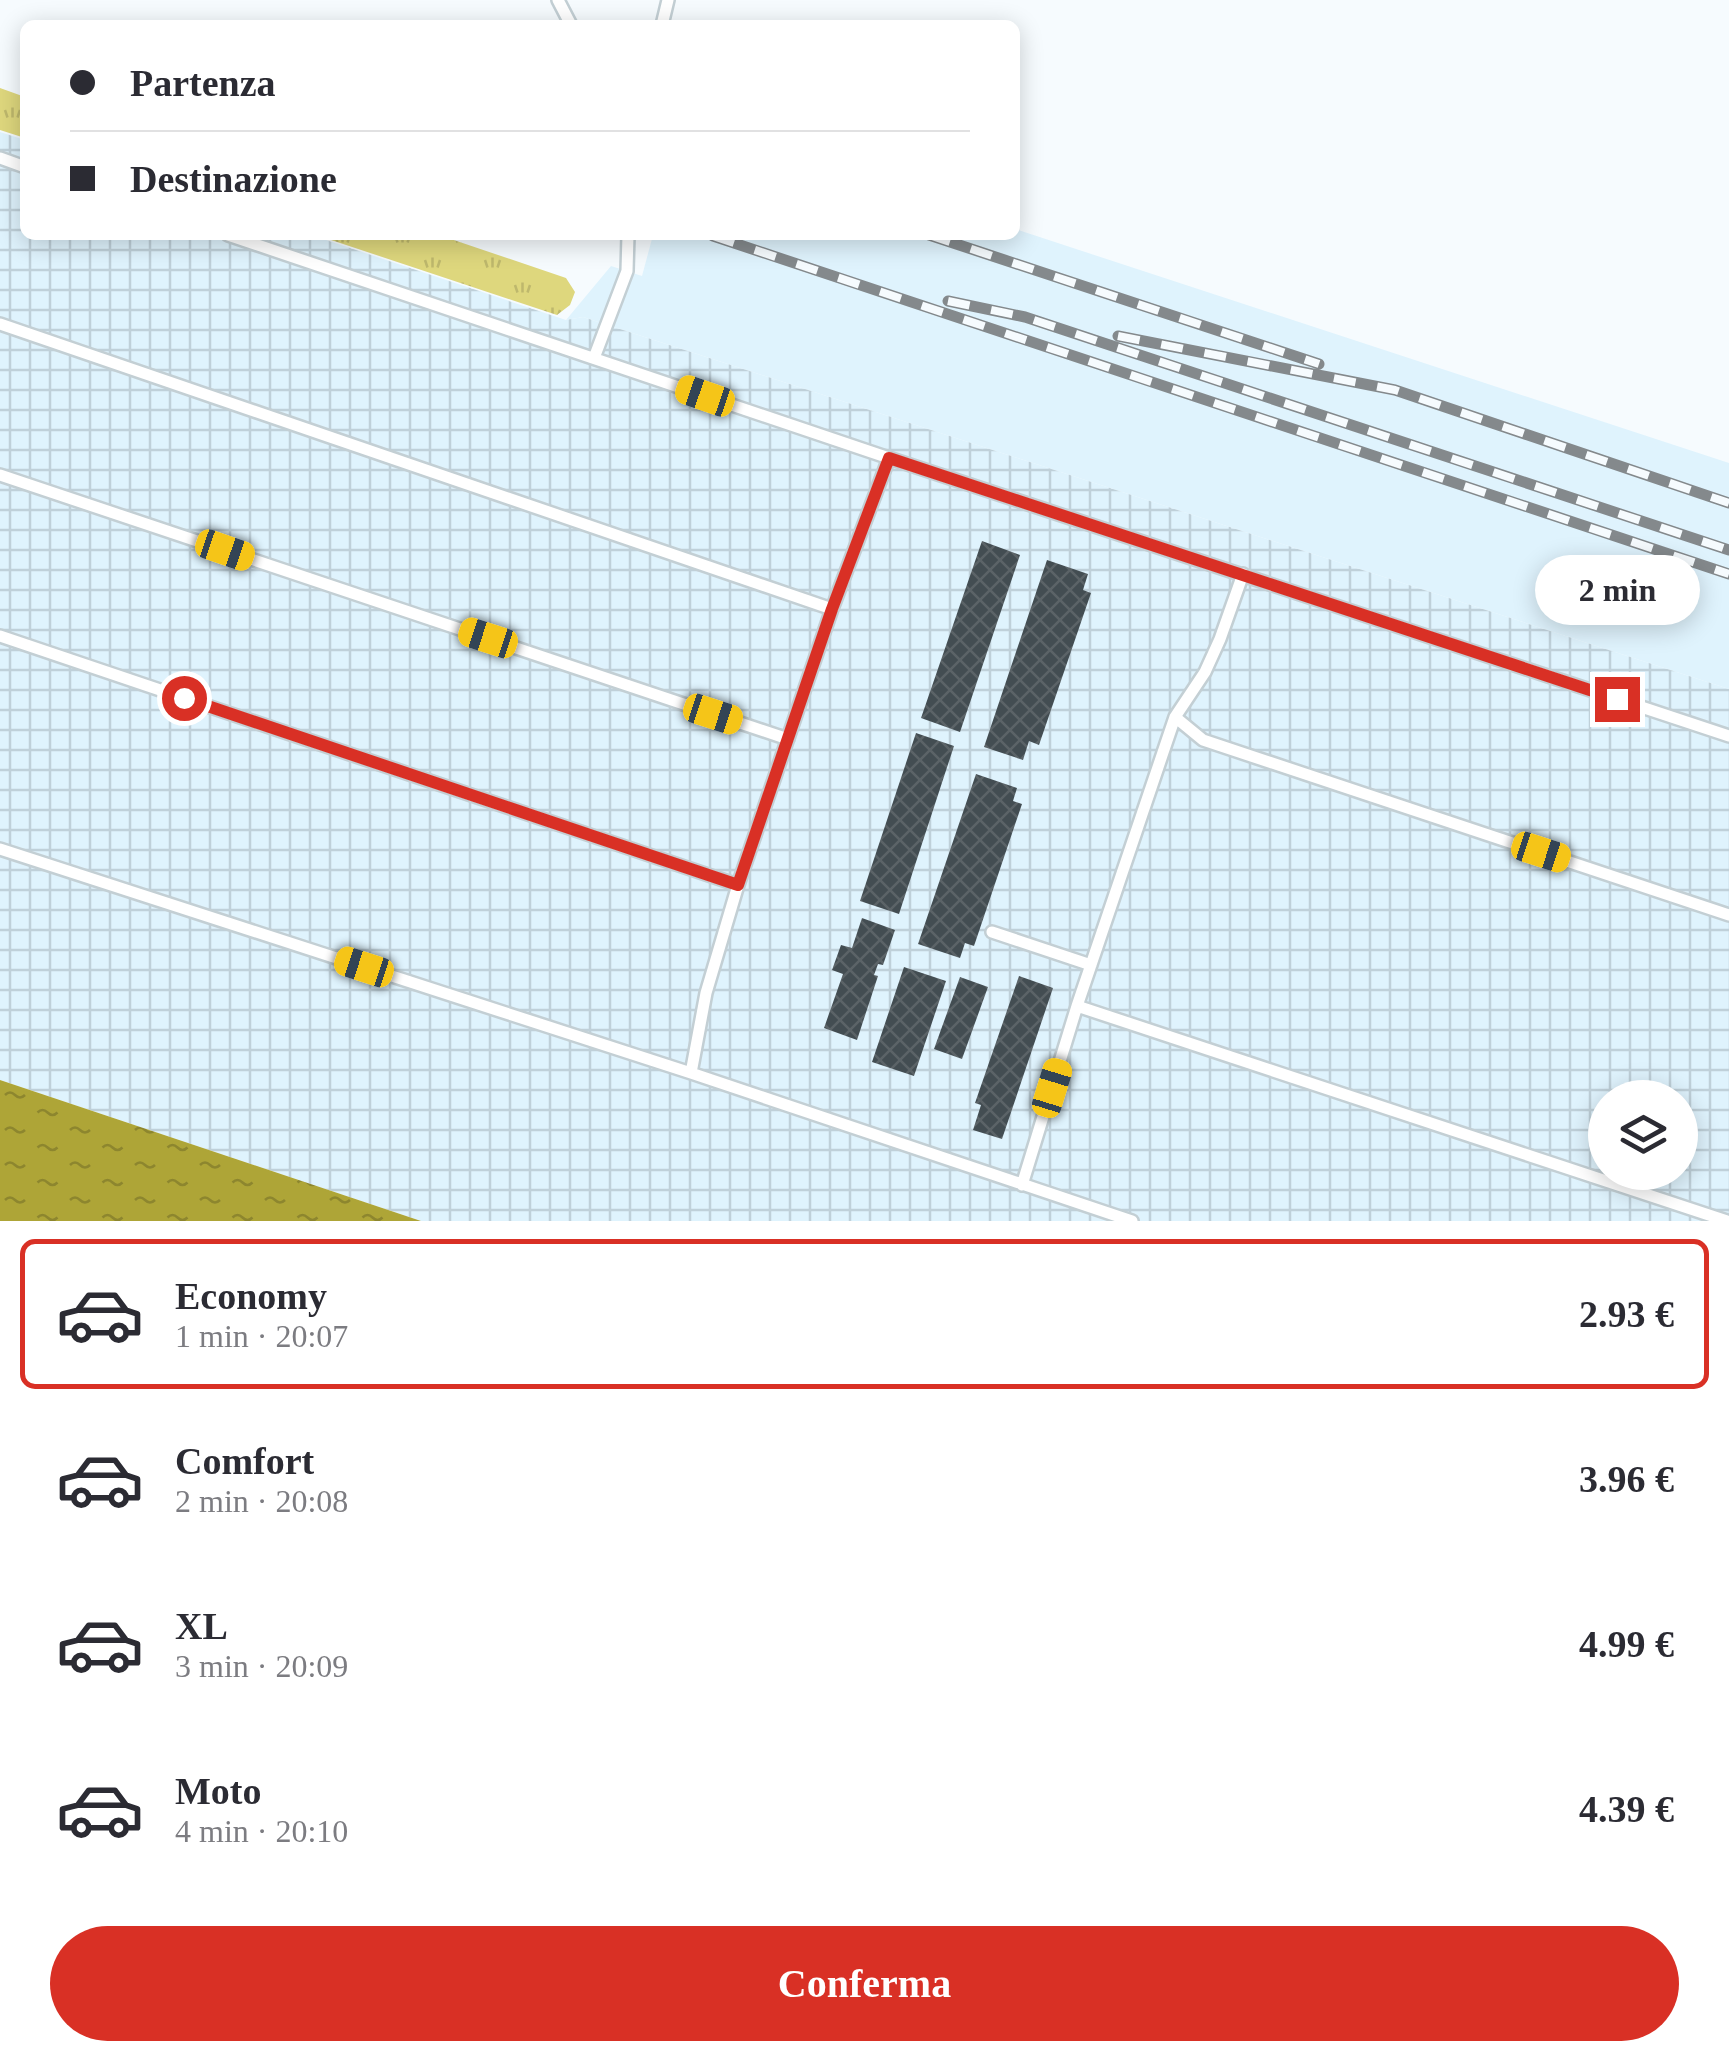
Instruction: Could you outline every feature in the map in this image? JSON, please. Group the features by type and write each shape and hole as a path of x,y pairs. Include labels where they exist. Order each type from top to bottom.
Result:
{"lane":[{"path":"243,240 1729,736"},
{"path":"594,358 627,271 628,240"},
{"path":"0,324 832,609"},
{"path":"691,1073 706,993 738,885 832,609 889,458"},
{"path":"0,475 788,739"},
{"path":"1022,1185 1174,717 1205,672 1243,574"},
{"path":"0,636 738,885"},
{"path":"1174,717 1203,740 1729,915"},
{"path":"0,849 1132,1221"},
{"path":"992,932 1091,965"},
{"path":"1078,1006 1727,1221"}],"shaded area":[{"path":"0,132 20,138 20,240 326,240 566,320 583,317 1729,689 1729,1221 421,1221 0,1080"},
{"path":"1020,231 1729,463 1729,689 583,317 566,320 611,266 642,276 652,240 1020,240"}],"green space":[{"path":"0,88 20,95 20,136 0,130"},
{"path":"331,240 454,240 566,278 575,292 570,305 557,315"}],"water":[{"path":"0,1080 421,1221 0,1221"}],"building":[{"path":"982,541 1020,555 960,732 921,718"},
{"path":"1047,560 1088,574 1083,590 1091,593 1039,745 1029,741 1023,760 984,747"},
{"path":"916,733 954,746 899,914 860,901"},
{"path":"976,774 1017,788 1013,801 1022,804 974,946 965,943 960,958 918,944"},
{"path":"862,918 895,930 883,965 878,964 874,975 878,976 857,1040 824,1028 843,974 832,970 841,945 852,948"},
{"path":"904,967 946,981 914,1076 872,1062"},
{"path":"1019,976 1053,988 1002,1139 973,1130 981,1105 975,1103"},
{"path":"960,977 988,987 962,1059 934,1049"}],"railway":[{"path":"725,240 1729,574"},
{"path":"944,240 1319,364"},
{"path":"948,301 1025,317 1729,550"},
{"path":"1118,336 1395,390 1729,503"}],"route":[{"path":"184,698 738,885 832,609 889,458 1617,699"}]}
